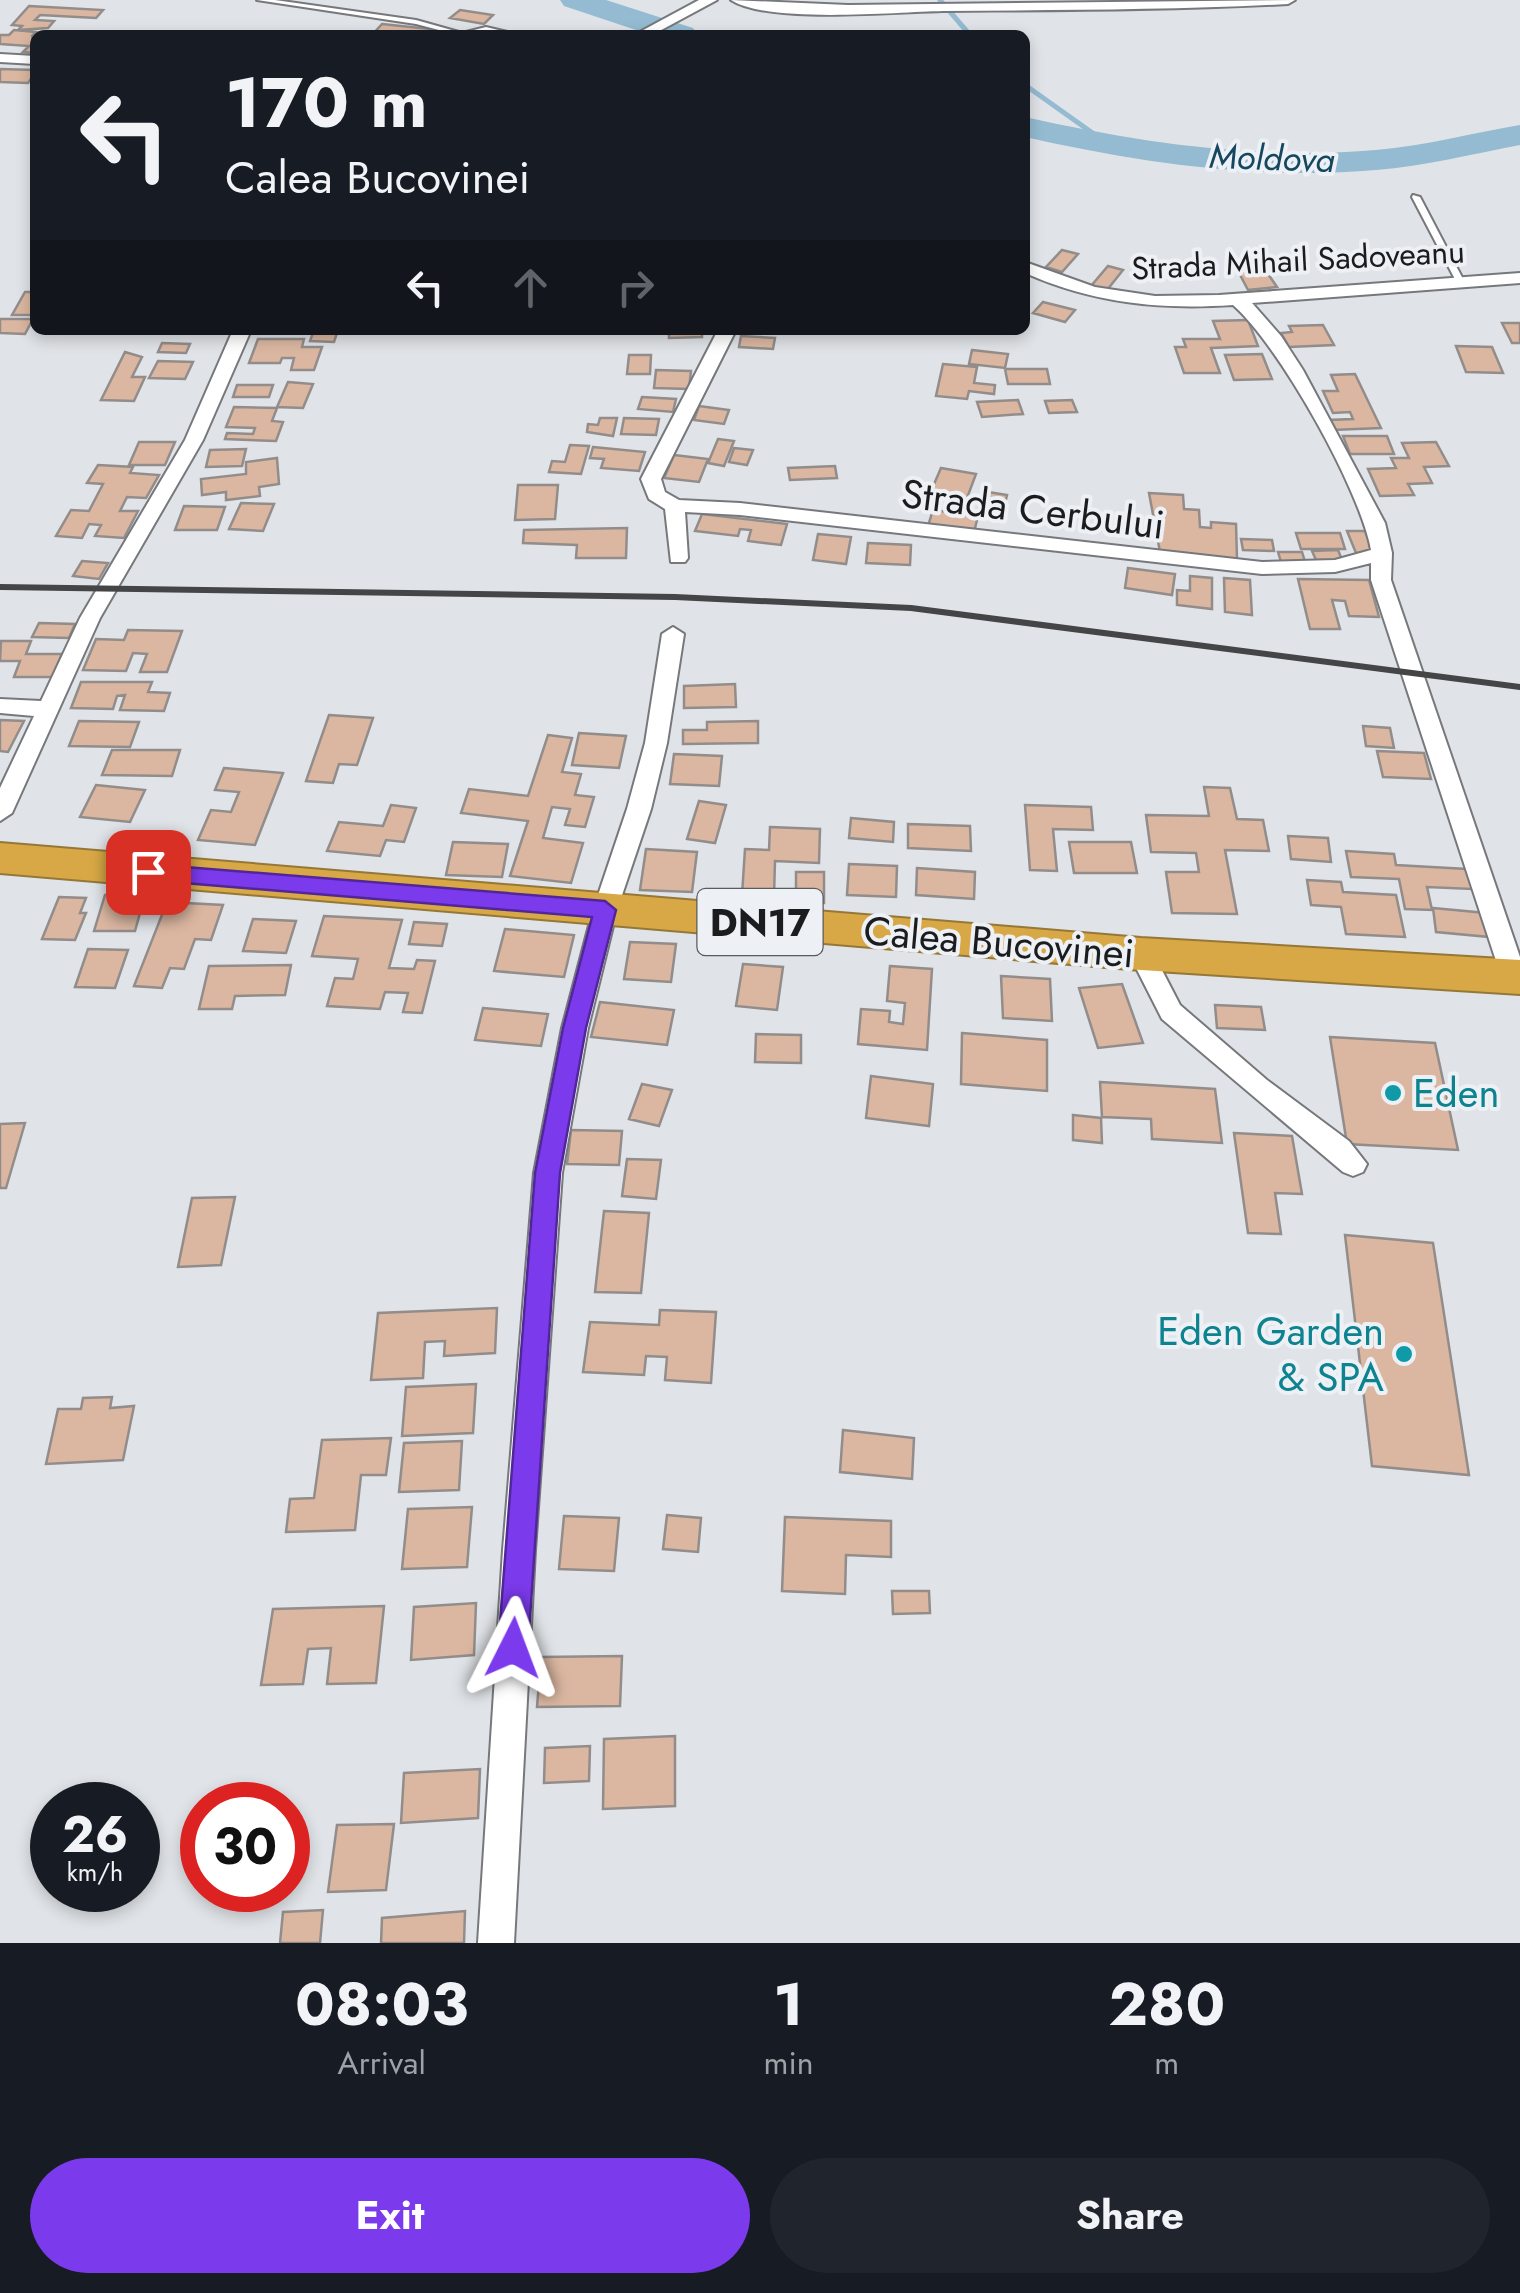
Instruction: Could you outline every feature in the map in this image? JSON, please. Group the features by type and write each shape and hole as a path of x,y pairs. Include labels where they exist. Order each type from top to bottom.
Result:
{"highway":[{"name":"Calea Bucovinei","path":"0,858 1141,954 1517,976"}],"street":[{"path":"744,1 802,8 935,8 1128,7 1288,0"},
{"path":"651,30 707,1"},
{"path":"0,58 30,60"},
{"name":"Strada Mihail Sadoveanu","path":"1030,268 1102,296 1134,302 1238,300 1520,278"},
{"path":"1238,300 1260,317 1286,358 1375,523 1382,553 1380,580 1517,976"},
{"path":"0,813 104,590 194,440 240,335"},
{"path":"678,558 675,506 656,495 650,479 724,335"},
{"name":"Strada Cerbului","path":"675,506 740,509 1262,568 1335,566 1382,553"},
{"path":"496,1943 519,1550 548,1173 574,1028 656,743 673,634"},
{"path":"0,706 46,709"},
{"path":"1141,954 1170,1012 1258,1088 1340,1149 1352,1164"}],"lane":[{"path":"260,0 416,22 447,30"},
{"path":"1416,197 1460,283"}],"building":[{"path":"29,6 103,10 96,18 40,15 35,20 54,21 48,28 18,30 22,26 12,25"},
{"path":"460,10 493,15 484,24 450,18"},
{"path":"382,24 440,30 377,30"},
{"path":"14,30 30,31 30,53 23,52 29,46 0,44 0,35 9,35"},
{"path":"0,69 30,70 28,83 0,82"},
{"path":"1062,250 1078,254 1062,272 1046,267"},
{"path":"1108,266 1123,270 1107,290 1091,286"},
{"path":"1238,271 1266,271 1277,287 1248,290"},
{"path":"25,292 30,292 30,315 12,315"},
{"path":"1043,302 1075,310 1065,322 1033,313"},
{"path":"0,319 30,319 25,334 0,333"},
{"path":"1248,320 1258,346 1211,348 1220,373 1184,373 1175,347 1186,347 1183,339 1220,339 1213,321"},
{"path":"1502,323 1520,323 1520,343 1512,343"},
{"path":"1323,325 1334,345 1289,347 1281,333 1292,332 1289,326"},
{"path":"312,335 336,335 334,342 310,341"},
{"path":"669,335 702,335 702,337"},
{"path":"741,336 775,338 773,349 739,347"},
{"path":"258,339 304,339 302,347 322,347 314,370 291,370 294,358 282,358 280,363 249,363"},
{"path":"162,343 190,344 186,353 158,352"},
{"path":"1456,346 1492,347 1503,373 1466,372"},
{"path":"972,350 1008,354 1005,368 969,364"},
{"path":"125,352 142,357 132,377 145,377 134,401 101,400"},
{"path":"1262,354 1272,379 1234,380 1225,355"},
{"path":"629,355 651,355 650,374 627,374"},
{"path":"158,361 193,362 185,379 149,378"},
{"path":"943,364 977,367 974,383 995,385 994,394 969,391 967,399 936,396"},
{"path":"1005,369 1047,369 1050,384 1008,384"},
{"path":"656,370 691,371 689,389 654,388"},
{"path":"1355,374 1381,428 1332,430 1328,420 1353,419 1350,412 1333,413 1323,391 1338,391 1331,375"},
{"path":"288,382 313,384 303,408 277,407"},
{"path":"237,385 273,385 269,397 233,397"},
{"path":"642,397 676,399 673,412 638,409"},
{"path":"1018,400 1023,414 982,417 977,402"},
{"path":"1072,400 1077,412 1049,413 1045,401"},
{"path":"699,406 729,410 724,424 694,420"},
{"path":"234,407 277,408 272,421 283,422 276,441 225,439 227,433 253,434 255,428 226,427"},
{"path":"600,418 617,418 613,436 587,432 588,424 598,425"},
{"path":"624,418 659,419 656,435 621,434"},
{"path":"1343,436 1387,436 1394,454 1350,454"},
{"path":"718,439 734,441 724,466 708,463"},
{"path":"139,442 175,442 165,465 129,465"},
{"path":"1436,442 1449,466 1424,467 1432,483 1408,484 1414,495 1380,496 1368,469 1396,468 1391,458 1409,458 1402,443"},
{"path":"570,445 589,446 581,474 549,472 552,461 565,462"},
{"path":"593,447 645,452 639,471 601,468 604,459 590,458"},
{"path":"734,448 753,450 747,465 729,462"},
{"path":"246,449 242,466 206,467 210,450"},
{"path":"674,455 708,459 699,482 664,478"},
{"path":"277,458 279,484 259,487 260,496 226,500 226,492 202,495 201,479 246,474 246,462"},
{"path":"98,465 133,467 130,473 159,475 146,498 127,497 120,511 138,511 124,538 95,536 101,525 89,524 82,538 56,536 71,510 89,511 103,484 87,483"},
{"path":"835,466 837,478 790,480 788,468"},
{"path":"941,468 976,474 967,498 931,491"},
{"path":"518,485 558,485 555,519 515,520"},
{"path":"982,491 1007,495 1002,516 978,513"},
{"path":"1149,493 1183,495 1184,509 1199,510 1200,527 1211,528 1211,522 1236,524 1237,559 1160,552"},
{"path":"241,503 274,504 263,531 229,529"},
{"path":"184,506 225,507 217,530 175,530"},
{"path":"933,510 978,516 974,532 928,526"},
{"path":"702,514 787,524 781,545 748,541 751,530 740,529 738,536 695,531"},
{"path":"627,528 626,558 576,558 577,545 523,543 524,530"},
{"path":"1347,531 1365,531 1374,552 1356,553"},
{"path":"1296,533 1340,533 1345,549 1301,549"},
{"path":"818,534 851,537 846,564 813,560"},
{"path":"1241,539 1272,540 1274,551 1243,550"},
{"path":"868,543 911,545 910,565 866,563"},
{"path":"1338,550 1342,560 1316,560 1312,551"},
{"path":"1278,552 1302,552 1306,565 1282,565"},
{"path":"82,561 108,563 99,579 73,576"},
{"path":"1128,568 1175,574 1172,595 1125,588"},
{"path":"1190,576 1212,578 1212,609 1177,605 1177,590 1190,591"},
{"path":"1224,578 1250,580 1252,615 1225,612"},
{"path":"1298,579 1369,580 1379,617 1349,616 1345,601 1332,600 1340,629 1310,629"},
{"path":"39,623 75,624 69,638 32,637"},
{"path":"128,630 182,631 167,672 140,672 147,654 133,653 126,671 83,670 96,639 124,640"},
{"path":"1,641 31,641 26,654 62,654 52,677 14,677 20,661 0,661"},
{"path":"81,682 152,682 148,692 170,693 164,711 120,710 125,695 117,696 113,709 71,708"},
{"path":"735,684 736,707 684,708 684,686"},
{"path":"329,715 373,718 357,765 339,764 333,783 306,781"},
{"path":"0,720 24,721 8,752 0,751"},
{"path":"79,721 139,722 130,747 69,746"},
{"path":"758,721 758,743 683,744 683,730 707,730 707,722"},
{"path":"1363,726 1390,728 1394,748 1366,746"},
{"path":"579,733 626,736 619,768 572,765"},
{"path":"548,735 572,738 562,772 581,774 575,795 594,797 585,827 565,825 570,809 552,807 543,838 583,843 571,883 510,876 528,821 461,813 469,789 528,796"},
{"path":"112,750 180,750 172,776 102,775"},
{"path":"1377,751 1424,753 1431,779 1383,777"},
{"path":"674,754 722,756 719,786 670,784"},
{"path":"224,768 283,773 255,845 198,840 211,810 231,812 239,792 215,790"},
{"path":"96,785 145,790 130,822 80,817"},
{"path":"1204,787 1230,788 1237,819 1263,820 1269,851 1225,850 1237,914 1172,913 1166,872 1199,872 1196,853 1151,852 1146,815 1209,816"},
{"path":"699,801 726,805 715,843 687,839"},
{"path":"391,805 416,808 404,842 386,840 380,856 327,851 339,822 383,826"},
{"path":"1025,805 1091,807 1093,830 1053,829 1057,871 1030,870"},
{"path":"851,818 894,822 893,842 849,838"},
{"path":"908,824 970,826 971,851 908,848"},
{"path":"770,827 820,829 819,863 775,861 774,896 742,895 745,849 769,850"},
{"path":"1288,836 1328,838 1331,862 1291,859"},
{"path":"453,842 508,844 502,877 446,875"},
{"path":"1069,842 1131,842 1137,873 1074,873"},
{"path":"646,849 697,852 692,892 640,890"},
{"path":"1346,851 1394,854 1396,865 1467,869 1472,889 1427,887 1432,910 1405,909 1399,879 1351,877"},
{"path":"849,864 897,866 896,897 847,895"},
{"path":"917,868 975,872 974,899 916,895"},
{"path":"796,872 824,872 824,903 796,902"},
{"path":"1307,880 1341,882 1343,892 1396,895 1405,937 1346,934 1341,907 1311,905"},
{"path":"105,895 145,895 135,931 94,931"},
{"path":"59,897 86,898 80,913 86,913 75,940 42,939"},
{"path":"167,902 223,905 211,940 195,939 184,969 170,968 162,988 134,986"},
{"path":"1433,908 1486,913 1490,937 1436,932"},
{"path":"324,916 402,920 389,968 414,969 417,960 435,961 422,1013 403,1012 408,993 385,992 380,1009 327,1006 335,978 353,979 358,959 312,956"},
{"path":"253,919 296,921 286,953 243,951"},
{"path":"414,922 447,924 442,946 409,944"},
{"path":"505,929 574,935 564,977 494,971"},
{"path":"630,942 676,944 671,982 624,979"},
{"path":"88,949 128,950 115,988 75,987"},
{"path":"743,964 783,967 777,1010 736,1006"},
{"path":"291,965 285,995 235,996 232,1009 199,1009 209,966"},
{"path":"890,966 932,969 927,1050 858,1044 861,1009 890,1011 889,1022 903,1024 905,1003 887,1001"},
{"path":"1001,976 1050,979 1052,1021 1003,1018"},
{"path":"1122,984 1143,1043 1098,1048 1079,988"},
{"path":"600,1002 674,1010 667,1045 591,1037"},
{"path":"1215,1005 1261,1007 1265,1030 1217,1028"},
{"path":"483,1008 548,1014 541,1046 475,1040"},
{"path":"962,1033 1047,1040 1047,1091 961,1084"},
{"path":"756,1034 801,1035 801,1063 755,1062"},
{"name":"Eden","path":"1330,1037 1435,1043 1458,1150 1347,1144"},
{"path":"871,1076 933,1084 929,1126 866,1118"},
{"path":"1100,1082 1215,1089 1222,1143 1152,1139 1151,1119 1102,1117"},
{"path":"642,1084 672,1090 659,1126 629,1119"},
{"path":"1073,1115 1101,1118 1102,1143 1073,1140"},
{"path":"25,1123 6,1188 0,1188 0,1124"},
{"path":"571,1130 622,1131 619,1165 567,1164"},
{"path":"1234,1133 1292,1136 1302,1194 1275,1193 1281,1234 1248,1233"},
{"path":"627,1159 661,1160 656,1199 622,1196"},
{"path":"235,1197 221,1265 178,1267 192,1198"},
{"path":"604,1211 649,1213 641,1293 595,1292"},
{"name":"Eden Garden & SPA","path":"1345,1235 1433,1243 1469,1475 1372,1466"},
{"path":"497,1308 495,1353 444,1356 445,1341 425,1342 423,1378 371,1380 378,1313"},
{"path":"660,1310 716,1312 711,1383 665,1380 667,1357 646,1356 644,1375 583,1372 590,1322 659,1325"},
{"path":"476,1384 473,1433 402,1436 406,1387"},
{"path":"112,1397 110,1408 134,1406 123,1460 46,1464 58,1409 81,1409 83,1398"},
{"path":"843,1430 914,1438 912,1479 840,1472"},
{"path":"391,1438 386,1475 361,1475 355,1530 286,1532 290,1499 314,1498 322,1440"},
{"path":"462,1441 459,1490 399,1492 404,1443"},
{"path":"472,1507 467,1567 402,1569 408,1509"},
{"path":"667,1515 701,1518 698,1552 663,1549"},
{"path":"564,1516 619,1518 614,1571 559,1569"},
{"path":"785,1517 891,1521 891,1557 846,1555 845,1594 782,1591"},
{"path":"892,1591 929,1591 930,1613 893,1614"},
{"path":"476,1603 474,1655 411,1660 414,1607"},
{"path":"384,1606 376,1683 327,1684 331,1648 308,1649 303,1684 261,1685 273,1609"},
{"path":"622,1656 620,1706 537,1707 541,1657"},
{"path":"675,1736 675,1806 603,1809 604,1739"},
{"path":"590,1746 589,1781 544,1783 545,1748"},
{"path":"480,1769 478,1818 401,1823 404,1773"},
{"path":"394,1824 386,1890 328,1892 337,1825"},
{"path":"323,1910 320,1943 280,1943 283,1912"},
{"path":"465,1911 464,1943 381,1943 382,1918"}],"waterway":[{"name":"Moldova","path":"575,0 667,30"},
{"path":"940,0 966,30"},
{"path":"1030,89 1115,149"},
{"name":"Moldova","path":"1030,128 1199,158 1288,163 1394,158 1520,135"}],"railway":[{"path":"0,587 675,597 911,608 1520,687"}],"place":[{"name":"Eden","path":"1393,1093"},
{"name":"Eden Garden & SPA","path":"1404,1354"}],"route":[{"path":"148,872 605,910 574,1028 548,1173 538,1263 532,1416 513,1648"}]}
